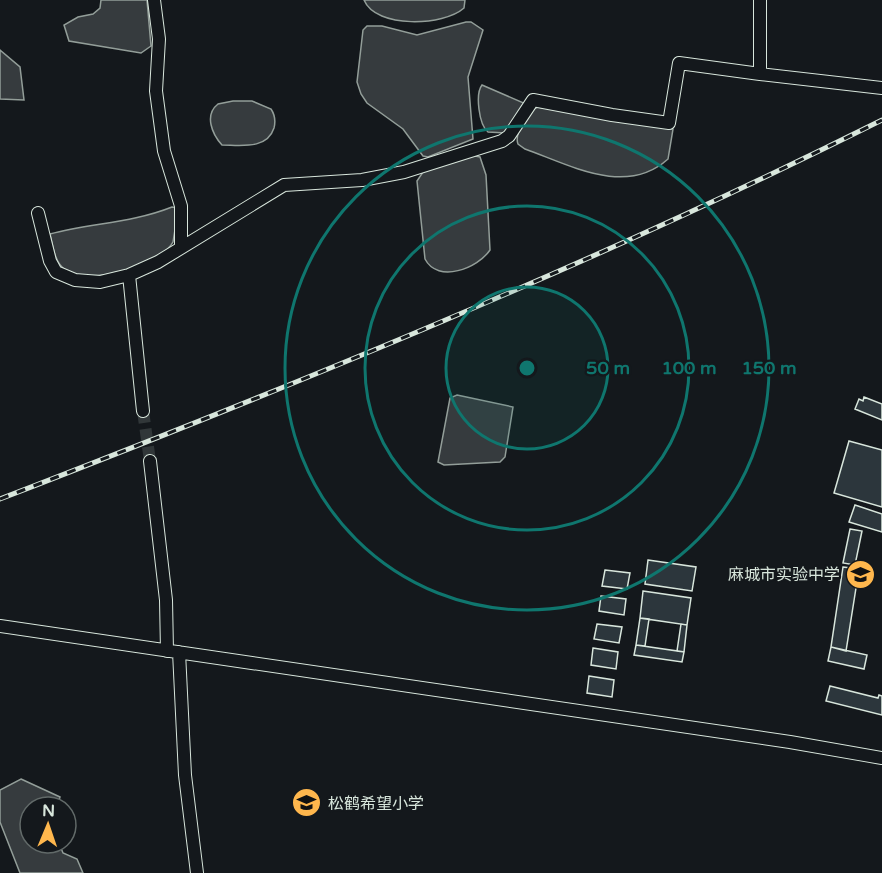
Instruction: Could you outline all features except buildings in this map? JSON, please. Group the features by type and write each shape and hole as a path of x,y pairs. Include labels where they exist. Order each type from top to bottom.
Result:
{"street":[{"path":"154,0 159,39 156,91 164,151 181,206 181,247"},
{"path":"760,0 760,74"},
{"path":"38,213 50,261 56,272 87,282 129,276 284,185 342,182 404,172 502,141 509,136 533,100 669,123 679,63 882,88"},
{"path":"129,276 143,411"},
{"path":"150,461 197,873"},
{"path":"0,626 790,742 882,758"}],"shaded area":[{"path":"101,0 147,0 151,46 141,53 69,41 64,25 78,17 93,14 100,8"},
{"path":"364,0 465,0 464,8 454,14 427,21 411,22 382,16 371,9"},
{"path":"471,22 483,30 468,77 473,139 428,157 423,156 403,129 367,103 361,94 357,82 363,30 367,26 382,26 417,35"},
{"path":"0,50 20,67 24,100 0,99"},
{"path":"482,85 526,104 506,133 488,132 482,123 478,102"},
{"path":"252,101 271,109 275,125 265,140 252,145 222,145 211,125 211,113 218,104"},
{"path":"538,107 673,129 668,159 652,170 634,176 616,177 579,169 525,149 518,144 518,134 526,117"},
{"path":"470,155 480,157 486,175 490,250 477,263 468,267 458,271 439,271 431,267 425,259 417,181 423,172"},
{"path":"172,207 177,208 178,211 173,242 165,251 138,266 104,275 74,274 63,268 54,252 50,234 127,220"},
{"path":"457,395 513,407 505,457 500,462 444,465 438,462 450,398"},
{"path":"21,779 56,795 18,795 18,855 68,855 77,859 83,873 20,873 0,822 0,790"}],"tunnel":[{"path":"143,411 150,461"}],"railway":[{"path":"0,499 446,320 665,223 882,120"}],"place":[{"name":"麻城市实验中学","path":"861,574"},
{"name":"松鹤希望小学","path":"307,803"}]}
